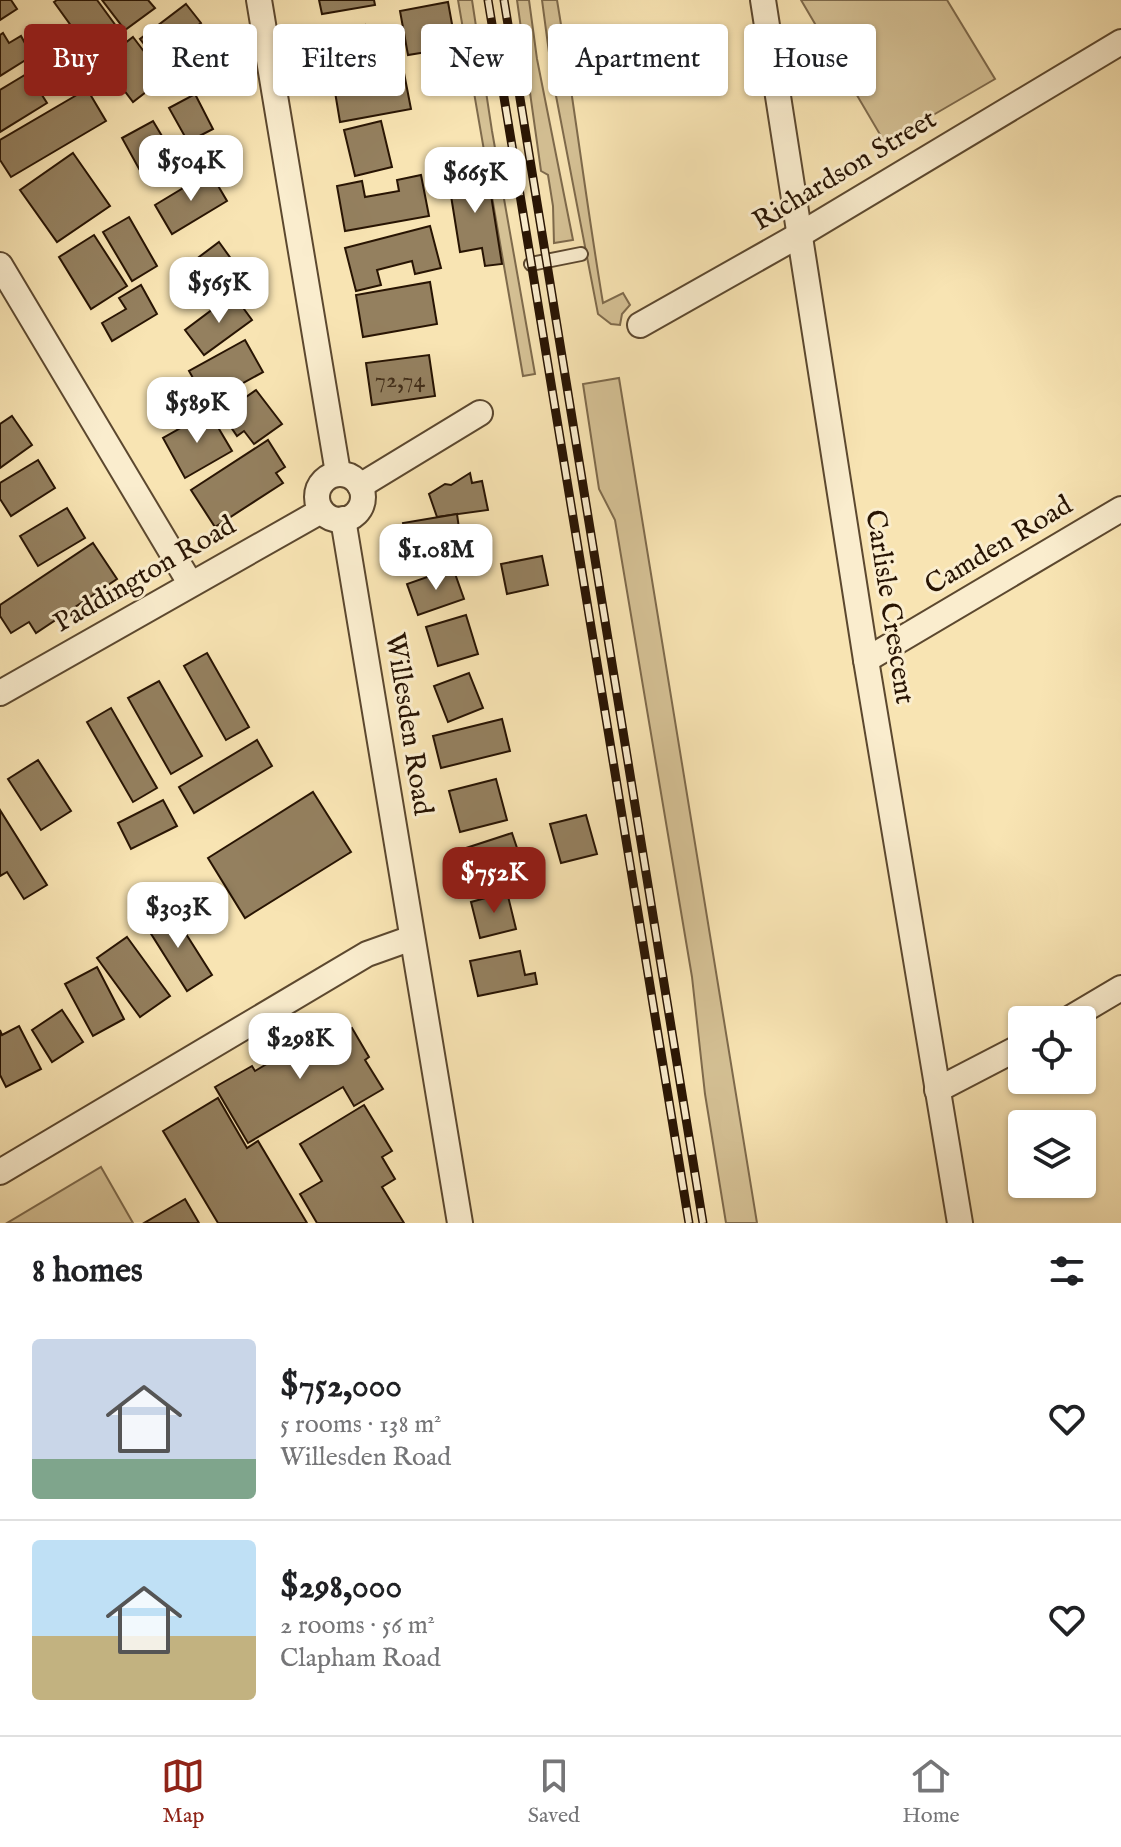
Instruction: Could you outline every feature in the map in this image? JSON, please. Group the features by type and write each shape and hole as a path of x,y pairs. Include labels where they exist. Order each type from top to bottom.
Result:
{"street":[{"path":"259,0 338,473"},
{"name":"Carlisle Crescent","path":"763,0 866,660 960,1223"},
{"name":"Richardson Street","path":"640,325 801,234 1121,42"},
{"path":"0,265 190,583"},
{"path":"360,486 480,413"},
{"path":"338,473 351,476 363,495 359,509 351,516 332,515 317,494 322,482 338,473"},
{"name":"Camden Road","path":"866,660 1121,509"},
{"name":"Paddington Road","path":"0,693 190,583 332,515"},
{"name":"Willesden Road","path":"332,515 412,938 460,1223"},
{"path":"0,1172 367,954 412,938"},
{"path":"1091,1006 1121,988"},
{"path":"937,1090 1008,1053"}],"lane":[{"path":"531,264 581,254"}],"shaded area":[{"path":"458,0 472,0 476,24 462,24"},
{"path":"517,0 529,0 537,59 573,240 554,243 553,206 548,175 541,171 530,96 532,24 520,24"},
{"path":"542,0 557,0 561,24 548,24 548,45"},
{"path":"801,0 947,0 995,79 885,143 857,96 876,96 876,24 815,24"},
{"path":"475,96 487,96 535,374 523,376"},
{"path":"556,96 572,96 603,303 623,293 630,305 622,314 620,325 611,324 598,314"},
{"path":"619,378 757,1223 726,1223 705,1094 692,977 615,520 599,489 583,384"},
{"path":"101,1167 133,1223 7,1223"}],"building":[{"path":"0,0 11,0 17,9 0,20"},
{"path":"97,0 115,24 70,24 54,2"},
{"path":"102,0 148,0 155,8 127,29 127,24 120,24"},
{"path":"319,0 374,0 375,5 322,14"},
{"path":"448,2 452,24 421,24 421,53 408,55 405,24 402,24 400,11"},
{"path":"186,4 201,23 200,24 160,24"},
{"path":"3,33 9,43 21,36 24,61 0,76 0,35"},
{"path":"133,37 143,50 143,94 133,102 127,94 127,42"},
{"path":"24,75 24,96 43,96 47,103 0,132 0,90"},
{"path":"405,78 411,109 340,122 336,96 405,96"},
{"path":"75,96 91,96 106,121 11,177 0,160 0,140"},
{"path":"196,96 213,129 188,142 169,108"},
{"path":"153,121 175,158 143,176 122,138"},
{"path":"381,121 392,167 355,176 344,130"},
{"path":"73,153 110,206 57,242 20,190"},
{"path":"487,170 502,264 485,266 482,248 460,252 448,177"},
{"path":"210,172 227,201 172,234 155,205"},
{"path":"421,175 429,216 345,231 337,186 362,181 365,197 399,191 397,180"},
{"path":"129,217 157,266 132,281 103,232"},
{"path":"430,226 441,268 415,274 412,261 377,270 381,285 356,291 345,248"},
{"path":"94,235 127,286 91,309 59,257"},
{"path":"219,242 242,274 203,303 179,272"},
{"path":"430,282 437,324 363,337 356,295"},
{"path":"141,285 157,314 112,341 102,323 126,309 119,298"},
{"path":"233,294 252,320 204,355 185,330"},
{"path":"245,340 263,372 207,403 189,371"},
{"path":"429,355 435,396 372,405 366,363"},
{"path":"256,390 282,424 254,444 244,431 237,436 222,414"},
{"path":"209,412 232,451 185,478 163,438"},
{"path":"12,416 32,445 0,468 0,424"},
{"path":"268,440 285,467 276,473 283,483 215,527 191,490"},
{"path":"38,460 55,488 11,516 0,499 0,483"},
{"path":"470,473 472,483 482,481 488,510 437,517 429,494"},
{"path":"67,508 85,538 38,566 20,536"},
{"path":"457,514 462,550 409,560 403,523"},
{"path":"93,543 117,579 36,633 29,622 11,633 0,616 0,605"},
{"path":"542,556 548,585 507,594 501,564"},
{"path":"453,568 464,599 418,615 407,584"},
{"path":"466,615 478,654 438,666 426,627"},
{"path":"207,653 249,727 226,740 184,666"},
{"path":"469,673 483,708 448,722 434,686"},
{"path":"159,681 202,756 171,774 128,698"},
{"path":"111,708 157,788 133,802 87,722"},
{"path":"502,719 510,751 441,768 433,736"},
{"path":"257,740 272,766 194,813 179,787"},
{"path":"38,760 71,811 41,830 8,779"},
{"path":"496,779 507,820 460,832 449,791"},
{"path":"313,792 351,852 245,918 208,858"},
{"path":"163,800 177,826 131,849 118,823"},
{"path":"0,810 47,885 24,899 7,872 0,876"},
{"path":"586,815 597,854 561,863 550,824"},
{"path":"512,833 521,860 501,867 503,875 470,885 460,850"},
{"path":"507,892 516,929 480,938 471,902"},
{"path":"165,908 177,928 181,926 212,975 187,991 143,921"},
{"path":"127,937 170,996 140,1017 97,958"},
{"path":"520,951 525,975 535,973 537,984 478,996 470,961"},
{"path":"97,967 124,1019 93,1036 65,984"},
{"path":"62,1010 83,1042 52,1062 32,1030"},
{"path":"342,1019 348,1030 352,1028 369,1057 365,1060 383,1089 354,1106 343,1087 248,1143 215,1087 252,1066 255,1071"},
{"path":"19,1026 41,1069 6,1087 0,1075 0,1030 2,1035"},
{"path":"218,1098 247,1148 258,1141 307,1223 218,1223 163,1131"},
{"path":"364,1105 392,1151 382,1157 395,1179 382,1187 404,1223 317,1223 300,1194 322,1181 300,1144"},
{"path":"185,1199 199,1223 144,1223"}],"railway":[{"path":"488,0 689,1223"},
{"path":"504,0 703,1223"}]}
